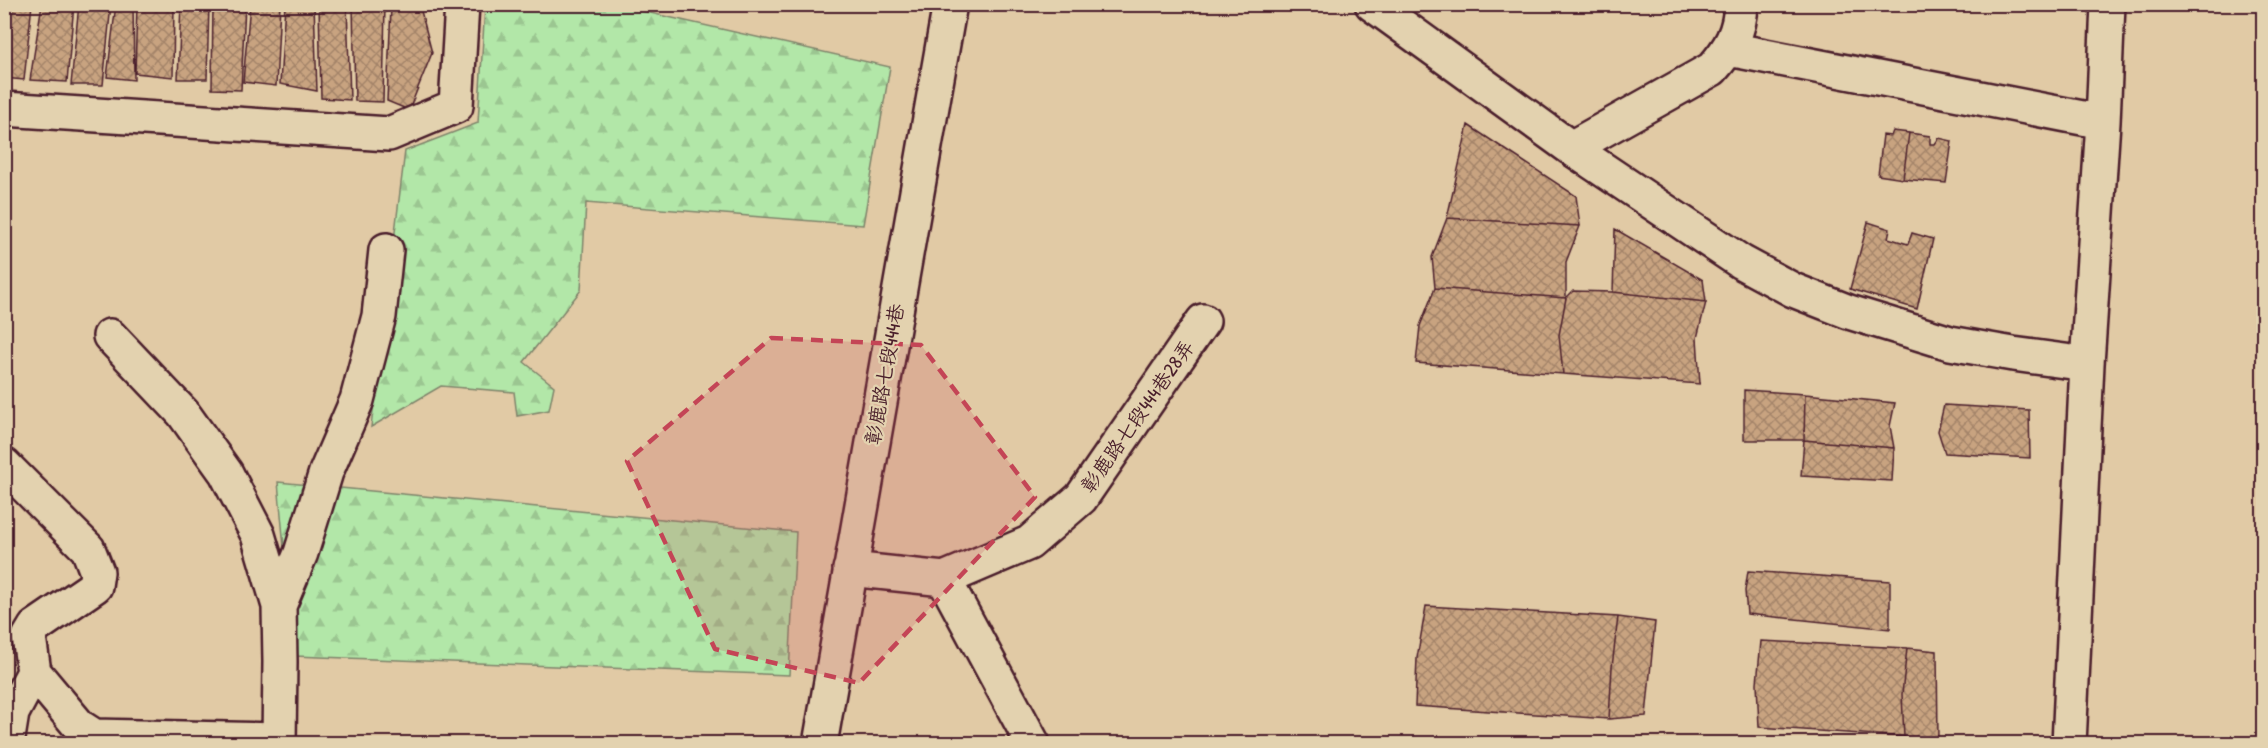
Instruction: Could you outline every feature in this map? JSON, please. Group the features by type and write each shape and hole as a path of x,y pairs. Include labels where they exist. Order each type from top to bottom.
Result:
{"street":[{"path":"4,109 389,134 456,106 462,4"},
{"name":"彰鹿路七段444巷","path":"820,744 950,4"},
{"path":"1372,4 1571,148 1741,262 1793,290 1849,312 1950,343 2087,364"},
{"path":"1571,148 1712,69 1730,49 1740,18 1741,4"},
{"path":"2068,744 2108,4"},
{"path":"1730,49 2103,122"},
{"path":"279,606 301,553 326,472 357,400 379,316 386,250"},
{"name":"彰鹿路七段444巷28弄","path":"850,569 944,579 1029,543 1081,498 1203,321"},
{"path":"4,465 88,549 97,572 95,586 35,627 29,637 34,672 80,727 94,736 279,742 279,606 258,535 226,473 183,413 110,336"},
{"path":"944,579 1033,744"},
{"path":"8,723 34,672"}],"highlighted area":[{"path":"771,338 921,345 1035,497 859,683 715,649 627,461"}],"green space":[{"path":"485,5 615,5 890,67 863,225 586,203 581,290 524,362 554,386 549,410 517,416 514,392 441,386 371,427 405,151 478,123"},
{"path":"278,482 796,532 789,675 294,656"}],"building":[{"path":"4,4 32,4 24,80 4,78"},
{"path":"42,4 74,4 67,82 30,80"},
{"path":"79,4 111,4 103,85 71,85"},
{"path":"116,4 133,4 134,80 107,77"},
{"path":"137,4 174,4 173,77 135,73"},
{"path":"181,4 209,4 207,79 178,79"},
{"path":"213,4 245,4 241,90 212,89"},
{"path":"250,4 280,4 276,86 243,82"},
{"path":"285,4 314,4 317,91 280,84"},
{"path":"319,4 347,4 350,100 321,98"},
{"path":"353,4 385,4 383,102 355,101"},
{"path":"391,7 420,7 432,53 409,110 387,101"},
{"path":"1468,125 1576,196 1580,226 1447,218"},
{"path":"1893,131 1909,133 1903,179 1878,175 1883,135 1891,136"},
{"path":"1909,133 1930,136 1930,144 1935,144 1939,138 1952,141 1946,183 1903,179"},
{"path":"1447,218 1580,226 1566,262 1566,298 1435,288 1432,257"},
{"path":"1868,222 1890,229 1888,238 1908,244 1912,233 1933,239 1917,309 1850,289"},
{"path":"1615,229 1703,280 1706,302 1613,292"},
{"path":"1435,288 1566,298 1559,335 1563,374 1416,363 1420,326"},
{"path":"1573,291 1613,292 1706,302 1697,338 1700,384 1563,374 1559,335 1566,298"},
{"path":"1744,390 1805,394 1804,440 1744,440"},
{"path":"1805,394 1895,403 1890,426 1894,448 1804,440"},
{"path":"1944,405 2029,410 2030,458 1945,453 1938,431"},
{"path":"1804,440 1894,448 1892,481 1801,476"},
{"path":"1748,571 1890,581 1890,629 1747,614 1745,591"},
{"path":"1426,606 1618,617 1609,719 1415,706 1417,658"},
{"path":"1618,617 1655,622 1646,716 1609,719"},
{"path":"1761,641 1907,648 1902,694 1904,737 1759,727 1757,683"},
{"path":"1907,648 1937,651 1938,741 1904,737 1902,694"}]}
